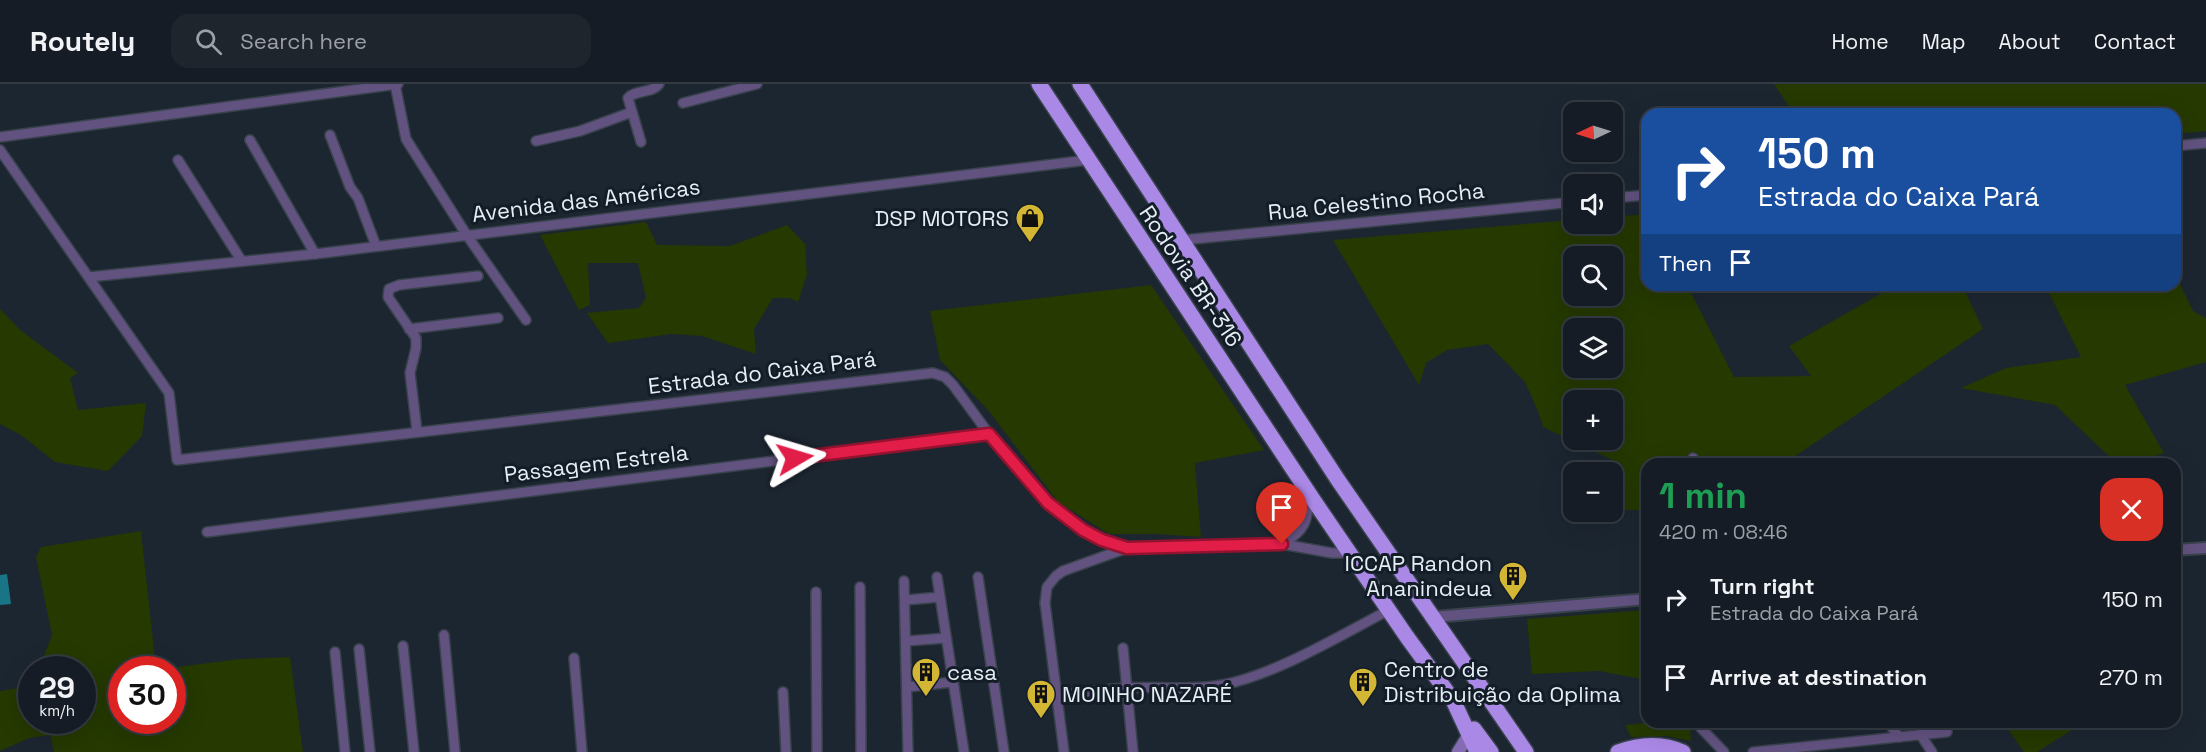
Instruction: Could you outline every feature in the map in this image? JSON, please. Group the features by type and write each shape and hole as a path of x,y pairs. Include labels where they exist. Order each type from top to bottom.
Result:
{"highway":[{"name":"Rodovia BR-316","path":"1039,84 1308,492 1453,700"},
{"name":"Rodovia BR-316","path":"1080,84 1338,480 1434,617"},
{"path":"1434,617 1526,752"},
{"path":"1477,682 1489,686 1539,752"},
{"path":"1453,700 1477,752"},
{"path":"1453,700 1491,752"},
{"path":"1618,752 1632,747 1662,745 1683,752"}],"main road":[{"path":"1458,752 1468,736"}],"street":[{"path":"0,137 397,84 406,139 466,234 526,320"},
{"path":"641,142 628,100 629,96 656,88 659,84"},
{"path":"683,103 757,84"},
{"path":"536,141 580,131 632,112"},
{"path":"330,135 376,246"},
{"path":"250,140 315,254"},
{"path":"2181,145 2206,143"},
{"path":"0,150 89,277"},
{"path":"178,160 241,260"},
{"name":"Avenida das Américas","path":"89,277 315,254 1088,160"},
{"path":"1623,197 1641,196"},
{"name":"Rua Celestino Rocha","path":"1183,240 1563,203"},
{"path":"417,431 410,373 416,342 388,297 390,288 478,276"},
{"name":"Estrada do Caixa Pará","path":"89,277 169,393 177,460 933,373 945,377 953,385 989,434 1048,503 1083,530 1102,540 1127,548 1282,544 1332,554 1349,553"},
{"path":"409,329 498,318"},
{"name":"Passagem Estrela","path":"207,532 989,434"},
{"path":"1282,544 1292,538 1307,520 1308,492"},
{"path":"1064,752 1046,614 1047,587 1063,571 1127,548"},
{"path":"2181,550 2206,548"},
{"path":"937,577 964,752"},
{"path":"978,577 1004,752"},
{"path":"904,581 908,752"},
{"path":"860,587 861,752"},
{"path":"816,592 817,752"},
{"path":"906,600 940,597"},
{"path":"1434,617 1641,600"},
{"path":"1058,696 1126,688 1213,687 1242,680 1308,652 1389,610"},
{"path":"444,635 455,752"},
{"path":"907,641 946,638"},
{"path":"403,646 414,752"},
{"path":"1123,648 1133,752"},
{"path":"359,649 370,752"},
{"path":"334,652 345,752"},
{"path":"574,658 582,752"},
{"path":"907,687 953,682"},
{"path":"783,692 786,752"},
{"path":"1701,728 1724,752"},
{"path":"1892,728 1899,737"},
{"path":"1753,752 1947,732"},
{"path":"1920,734 1932,752"}],"green space":[{"path":"1774,84 2206,84 2206,131 2181,133 2181,108 1790,108"},
{"path":"1641,215 1641,291 1690,291 1734,377 1811,376 1789,346 1885,291 1965,291 1983,329 1792,458 1641,458 1641,510 1625,510 1623,462 1617,462 1591,450 1623,450 1623,390 1563,390 1563,436 1543,427 1525,382 1488,344 1447,350 1426,363 1419,385 1333,240 1563,221 1563,234 1623,234 1623,216"},
{"path":"646,222 657,245 730,246 787,225 805,244 807,274 798,302 790,298 773,298 754,329 756,354 702,336 671,334 608,343 587,313 639,308 646,298 638,263 588,263 590,305 579,310 540,235"},
{"path":"1151,285 1264,450 1195,463 1201,537 1109,534 1058,502 988,410 940,360 930,311"},
{"path":"2181,286 2193,311 2206,318 2206,362 2125,385 2164,453 2148,458 2111,458 2055,405 1961,388 2006,368 2081,357 2048,291 2181,291"},
{"path":"0,309 20,330 78,373 70,378 78,410 146,403 142,436 108,471 55,462 21,435 0,424"},
{"path":"141,531 155,656 108,656 108,734 186,734 186,666 240,659 290,657 303,752 54,752 50,735 29,738 0,751 0,691 18,688 18,734 96,734 96,656 44,656 52,635 36,557 41,547"},
{"path":"1641,610 1641,679 1599,671 1532,674 1527,619"},
{"path":"1641,724 1641,728 1690,728 1691,741 1666,736 1631,737 1625,725"},
{"path":"2007,728 2075,728 2037,752 2024,752"}],"water":[{"path":"7,574 11,604 0,605 0,575"}],"place":[{"name":"DSP MOTORS","path":"1030,244"},
{"name":"ICCAP Randon Ananindeua","path":"1513,602"},
{"name":"casa","path":"926,698"},
{"name":"Centro de Distribuição da Oplima","path":"1363,708"},
{"name":"MOINHO NAZARÉ","path":"1041,720"}],"route":[{"path":"795,458 989,434 1048,503 1083,530 1102,540 1127,548 1282,544"}]}
